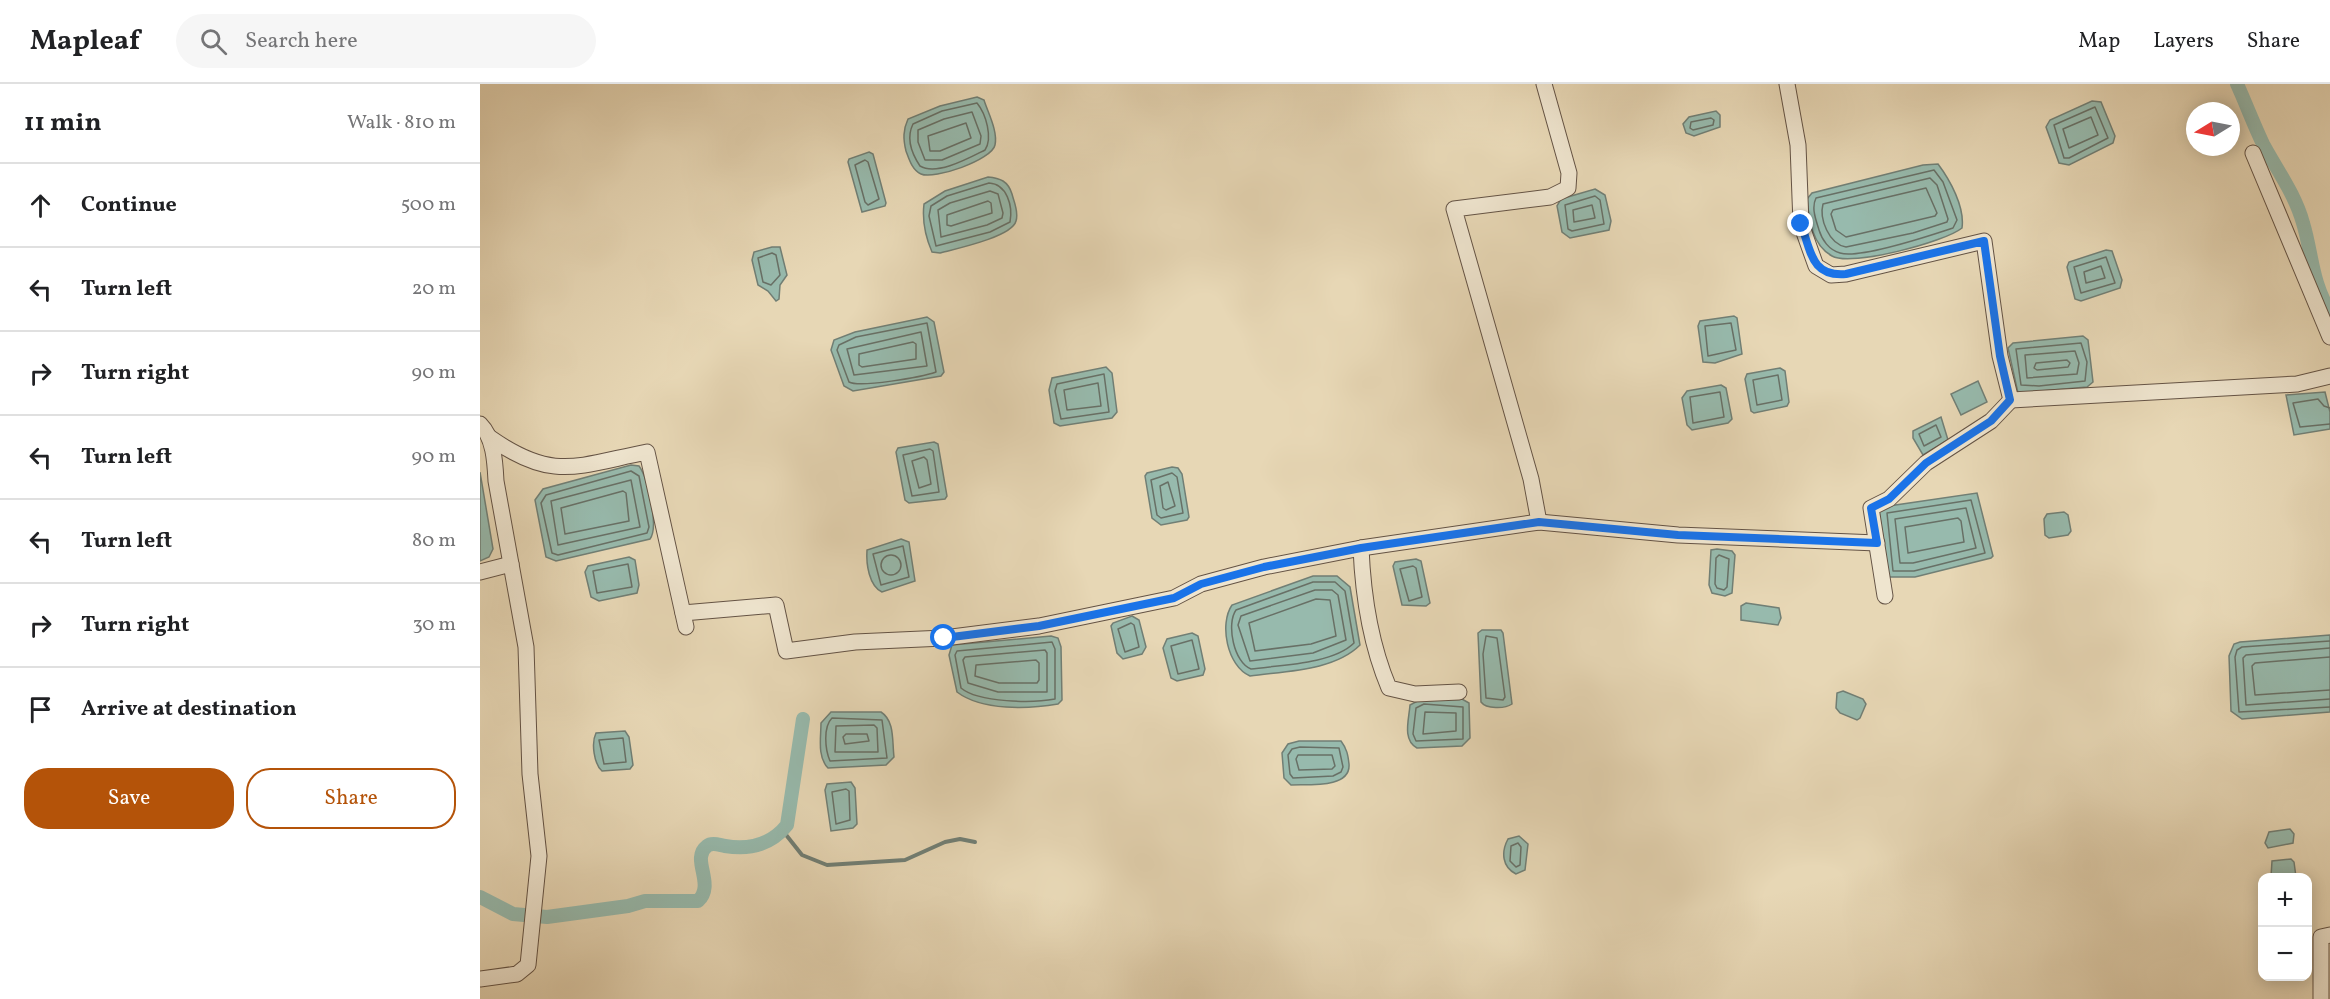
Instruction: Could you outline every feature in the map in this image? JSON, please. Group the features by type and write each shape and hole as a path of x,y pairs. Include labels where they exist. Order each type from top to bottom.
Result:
{"street":[{"path":"1539,522 1532,479 1454,209 1550,197 1568,188 1569,173 1544,84"},
{"path":"1787,84 1798,145 1801,224 1816,266 1831,275 1846,274 1984,241 2000,356 2010,400"},
{"path":"2253,153 2330,337"},
{"path":"1885,596 1871,508 1889,499 1926,463 1991,421 2010,400 2297,384 2330,376"},
{"path":"484,430 514,454 533,462 564,469 647,452 685,620 776,604 786,651 855,642 944,638 1039,626 1174,598 1201,584 1361,548 1539,522 1678,535 1877,543"},
{"path":"480,979 517,974 528,965 539,856 530,774 526,647 484,430"},
{"path":"1361,548 1371,640 1389,688 1415,694 1459,693"},
{"path":"480,572 511,564"},
{"path":"2321,999 2321,937 2330,935"}],"water":[{"path":"977,97 984,100 994,128 996,140 991,151 974,162 938,174 921,174 915,170 905,147 904,131 908,119 940,106"},
{"path":"2092,101 2101,102 2115,136 2113,143 2069,165 2059,163 2046,127 2050,120"},
{"path":"1716,111 1720,115 1720,127 1694,136 1686,133 1683,124 1689,117"},
{"path":"869,152 873,154 886,203 885,206 862,212 848,162 849,159"},
{"path":"1938,164 1952,186 1959,203 1962,228 1918,246 1858,258 1842,259 1832,256 1816,239 1807,199 1812,193 1923,165"},
{"path":"988,177 1003,181 1010,190 1017,214 1012,227 982,241 940,253 932,252 923,216 924,204 945,191"},
{"path":"1595,189 1605,195 1611,221 1609,230 1570,238 1562,232 1557,206 1561,199"},
{"path":"780,247 787,275 780,285 779,299 776,301 768,291 758,285 752,260 754,252"},
{"path":"2106,250 2112,251 2122,280 2120,288 2081,301 2075,299 2067,267 2069,262"},
{"path":"1734,316 1737,318 1742,354 1715,363 1703,362 1698,326 1700,321"},
{"path":"927,317 934,322 944,372 941,376 853,391 844,386 831,350 834,340 855,332"},
{"path":"2083,336 2088,340 2093,382 2087,387 2018,393 2008,348 2013,343"},
{"path":"1106,367 1112,373 1117,412 1112,418 1060,426 1054,423 1049,390 1052,378"},
{"path":"1780,368 1785,371 1789,402 1787,406 1754,413 1751,411 1745,379 1747,374"},
{"path":"1978,381 1987,402 1961,415 1951,394"},
{"path":"1721,385 1726,388 1732,419 1728,423 1692,430 1687,425 1682,398 1687,391"},
{"path":"2325,392 2330,412 2330,429 2294,435 2286,395"},
{"path":"1941,417 1948,440 1923,455 1913,438 1913,431"},
{"path":"934,442 938,444 947,496 945,499 909,503 905,500 896,452 898,448"},
{"path":"631,465 639,466 649,491 653,514 650,539 556,561 546,557 535,500 543,489"},
{"path":"1172,467 1178,468 1182,474 1189,517 1187,520 1161,525 1152,518 1145,476 1147,473"},
{"path":"480,472 493,549 489,557 480,561"},
{"path":"1977,493 1993,556 1991,558 1915,577 1889,577 1879,511 1882,507"},
{"path":"2064,512 2068,515 2071,531 2068,535 2049,538 2045,535 2044,519 2047,514"},
{"path":"901,539 909,542 915,581 882,592 871,580 867,550"},
{"path":"1711,550 1732,551 1735,555 1732,593 1725,596 1712,593 1709,585"},
{"path":"629,557 635,560 639,585 637,593 599,601 591,597 585,572 588,566"},
{"path":"1416,559 1421,561 1430,603 1426,606 1402,605 1393,566 1395,562"},
{"path":"1313,576 1337,576 1350,587 1360,645 1349,654 1323,665 1250,676 1242,671 1231,654 1226,633 1228,613 1232,605"},
{"path":"1746,603 1779,608 1781,618 1778,625 1741,620 1741,606"},
{"path":"1132,616 1139,620 1146,647 1142,654 1123,659 1117,653 1111,626 1113,623"},
{"path":"1482,630 1501,630 1503,633 1512,704 1509,706 1491,707 1481,702 1478,633"},
{"path":"1192,633 1198,636 1205,669 1203,675 1177,681 1171,678 1163,648 1167,639"},
{"path":"2330,635 2330,712 2242,719 2231,711 2229,656 2234,644"},
{"path":"1051,636 1058,638 1061,647 1062,700 1058,704 1006,707 979,703 957,692 949,655 952,645"},
{"path":"1843,691 1863,699 1866,704 1857,720 1840,713 1836,708 1837,693"},
{"path":"1423,698 1462,699 1469,703 1470,738 1462,746 1417,748 1412,744 1407,729 1410,705"},
{"path":"831,712 881,712 891,726 894,757 886,765 828,768 822,758 820,740 821,723"},
{"path":"625,731 629,737 633,765 630,769 602,771 594,753 596,733"},
{"path":"1299,741 1341,741 1348,755 1348,772 1343,778 1327,784 1291,785 1284,778 1282,753 1288,744"},
{"path":"851,782 855,788 857,824 853,828 831,831 825,790 827,784"},
{"path":"2290,829 2294,834 2293,843 2268,848 2265,843 2269,832"},
{"path":"1519,836 1528,844 1525,870 1516,874 1505,863 1504,849 1508,839"},
{"path":"2291,859 2294,862 2295,873 2271,873 2272,861"}],"waterway":[{"path":"2237,84 2263,144 2300,212 2319,290 2330,311"},
{"path":"480,897 513,914 547,917 628,906 645,901 698,901 705,887 701,858 702,851 707,846 713,844 743,847 759,844 774,837 787,825 803,719"},
{"path":"783,831 802,855 827,865 905,860 945,842 960,839 975,842"}],"route":[{"path":"944,638 1039,626 1102,611 1174,598 1201,584 1264,567 1361,548 1539,522 1678,535 1877,543 1871,508 1889,499 1926,463 1991,421 2010,400 2000,356 1984,241 1846,274 1831,275 1816,266 1801,224"}]}
